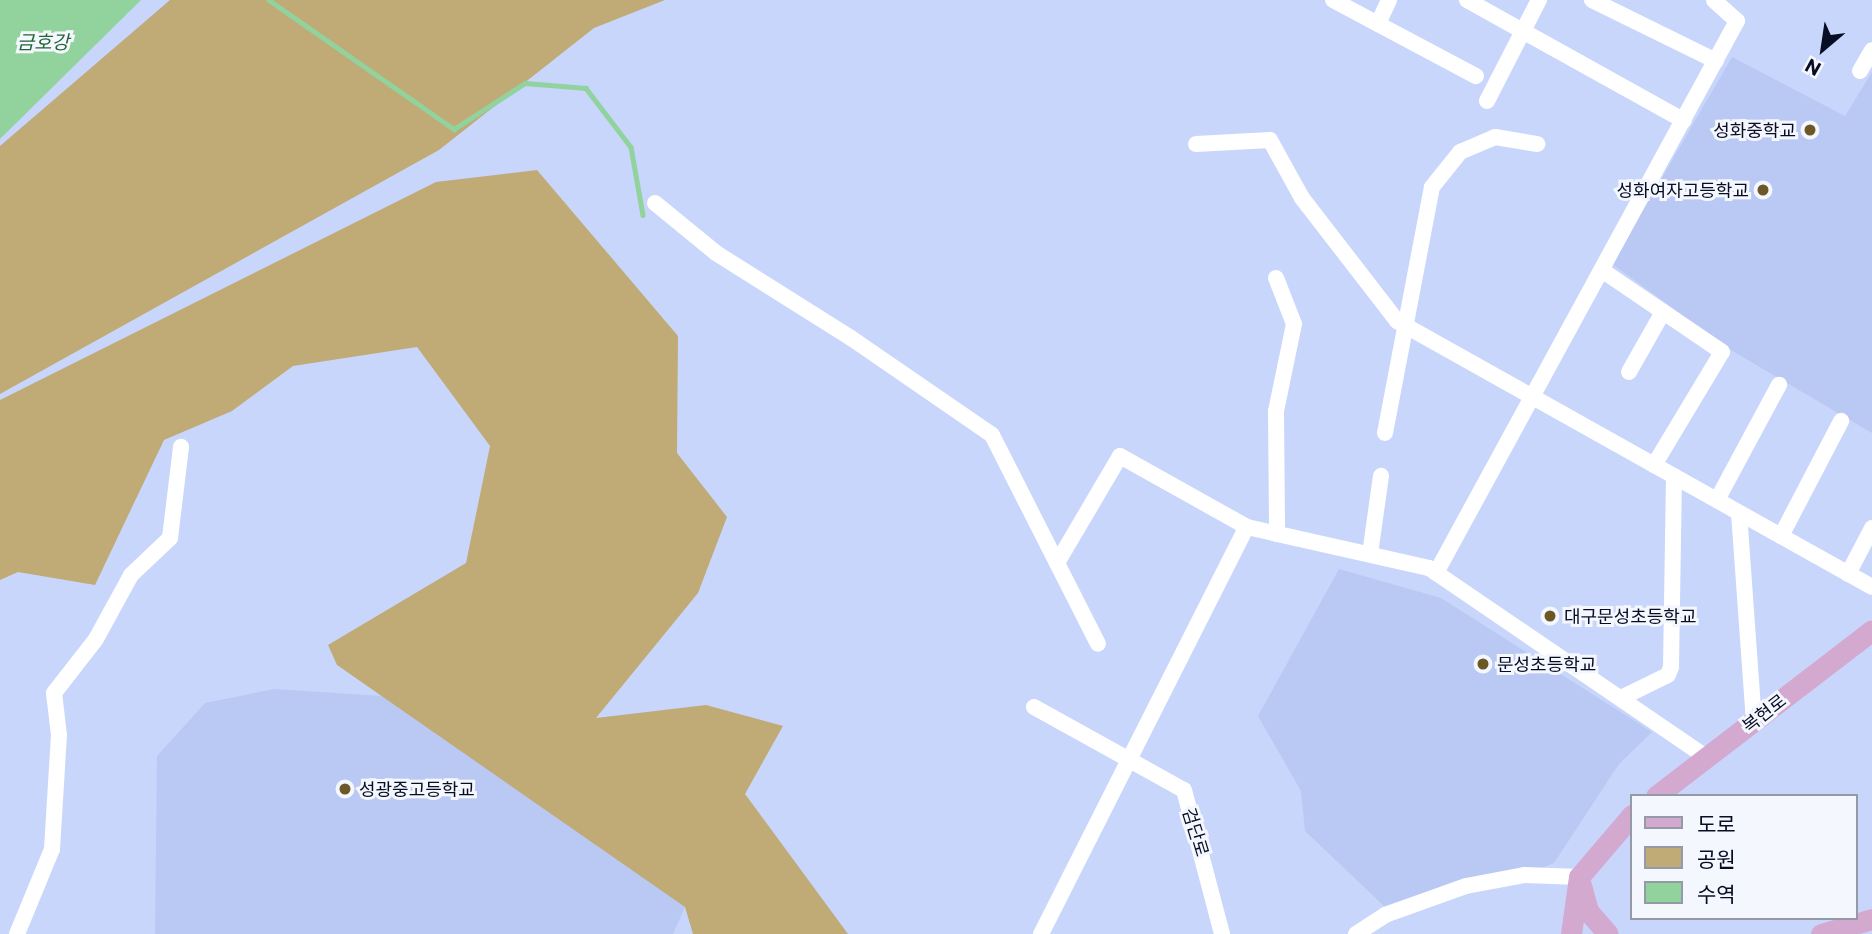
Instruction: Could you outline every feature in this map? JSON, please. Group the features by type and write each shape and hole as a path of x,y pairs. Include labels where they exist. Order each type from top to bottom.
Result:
{"main road":[{"name":"복현로","path":"1659,794 1872,630"},
{"path":"1571,934 1579,877 1630,817"},
{"path":"1579,877 1588,911 1608,934"},
{"path":"1821,934 1846,930 1872,919"}],"street":[{"path":"1333,0 1476,76"},
{"path":"1378,23 1389,0"},
{"path":"1467,0 1684,121"},
{"path":"1487,100 1539,0"},
{"path":"1592,0 1716,61"},
{"path":"1436,573 1530,395 1603,271 1737,21 1714,0"},
{"path":"1860,71 1872,50"},
{"path":"1385,433 1409,327 1432,187 1460,152 1495,137 1537,144"},
{"path":"1196,144 1270,140 1302,198 1397,321 1872,587"},
{"path":"655,203 716,253 851,338 992,435 1098,644"},
{"path":"1603,271 1722,352 1654,465"},
{"path":"1276,278 1294,324 1276,411 1277,534"},
{"path":"1629,372 1663,312"},
{"path":"1717,500 1779,385"},
{"path":"1781,536 1841,421"},
{"path":"17,934 52,849 59,736 54,693 96,639 131,575 170,538 181,447"},
{"path":"1057,563 1120,456 1247,527 1370,554 1436,573 1706,757"},
{"path":"1370,554 1381,476"},
{"path":"1621,698 1668,675 1671,667 1674,476"},
{"path":"1739,513 1754,720"},
{"path":"1041,934 1247,527"},
{"path":"1848,574 1872,528"},
{"name":"검단로","path":"1034,708 1184,790 1222,934"},
{"path":"1356,934 1385,915 1466,886 1524,875 1579,877"}],"shaded area":[{"name":"성화여자고등학교","path":"1732,57 1845,116 1872,72 1872,433 1729,349 1612,264"},
{"name":"대구문성초등학교","path":"1339,569 1441,598 1652,732 1619,764 1554,863 1532,872 1455,883 1384,906 1305,831 1301,791 1258,716"},
{"name":"성광중고등학교","path":"274,689 415,698 685,907 673,934 155,934 157,756 205,703"}],"green space":[{"path":"170,0 665,0 594,28 439,150 0,394 0,146"},
{"path":"537,170 678,336 677,453 727,517 698,593 596,718 706,705 783,726 745,794 848,934 693,934 685,907 337,665 328,645 466,563 490,446 417,347 293,366 232,411 164,440 95,585 18,572 0,580 0,400 436,182"}],"water":[{"name":"금호강","path":"0,0 141,0 0,139"}],"waterway":[{"path":"269,0 454,129 525,83 586,88 631,147 643,215"}],"place":[{"name":"성화중학교","path":"1810,130"},
{"name":"성화여자고등학교","path":"1763,190"},
{"name":"대구문성초등학교","path":"1550,616"},
{"name":"문성초등학교","path":"1483,664"},
{"name":"성광중고등학교","path":"345,789"}]}
